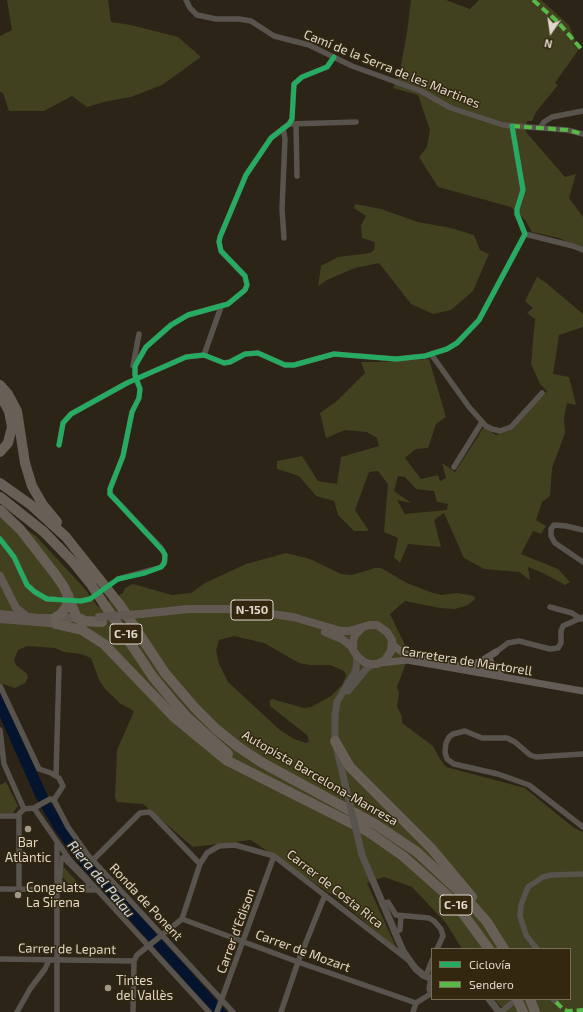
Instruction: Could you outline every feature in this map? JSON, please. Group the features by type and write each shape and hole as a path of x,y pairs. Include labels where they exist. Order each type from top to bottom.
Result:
{"highway":[{"path":"0,385 12,399 17,411 24,462 32,486 43,505 70,537 79,552"},
{"path":"0,395 9,410 12,427 8,442 0,452"},
{"name":"Autopista Barcelona-Manresa","path":"0,483 41,514 66,537 120,605 165,673 190,703 216,729 237,746 261,762 375,824 397,838 441,874 487,922 503,948"},
{"name":"C-16","path":"0,497 25,516 58,545 90,583 153,677 188,718 219,746 251,771 368,831 417,867 447,895 488,948"},
{"path":"0,510 41,554 64,587 77,618 83,621 100,620"},
{"path":"68,595 67,606 56,621 77,628 96,637 113,652 174,718 226,760 251,771"},
{"path":"335,741 354,772 431,848 459,879 476,902 487,922"},
{"path":"530,1000 536,1012"},
{"path":"514,1001 523,1012"}],"main road":[{"path":"0,576 18,610 26,620"},
{"path":"0,615 10,606 11,598"},
{"name":"N-150","path":"0,615 26,620 100,620 205,608 246,609 292,617 341,631 361,629"},
{"name":"N-150","path":"142,616 214,613 266,616 292,621 335,636 353,648"},
{"name":"N-150","path":"56,621 77,618"},
{"path":"370,625 381,627 389,633 392,642 389,655 378,664 366,663 357,656 353,648 354,638 361,629 370,625"},
{"name":"Carretera de Martorell","path":"392,642 400,650 410,656 545,682 549,685"},
{"path":"471,673 485,670 496,652"},
{"path":"460,665 480,662 496,652"},
{"name":"Carretera de Martorell","path":"378,664 407,660 471,673 583,691"},
{"path":"490,660 493,668 500,673"}],"street":[{"name":"Camí de la Serra de les Martines","path":"186,0 190,8 197,15 216,19 244,19 274,36 309,45 334,57 428,94 451,108 512,126 583,134"},
{"path":"289,124 292,119 294,84 302,77 327,67 334,57"},
{"path":"540,128 544,122 552,117 583,111"},
{"path":"134,372 138,360 146,347 170,324 188,315 221,307 236,299 245,290 247,285 245,276 221,251 219,242 246,175 271,138 289,124 356,122"},
{"path":"296,124 297,176"},
{"path":"59,444 63,423 66,418 115,390 174,361 186,357 204,355 224,363 230,362 245,354 258,353 288,365 334,354 396,359 431,354 447,349 457,343 479,320 525,234 517,214 517,209 523,190 512,126"},
{"path":"282,128 285,139 282,209 284,238"},
{"path":"525,234 583,250"},
{"path":"204,355 221,307"},
{"path":"118,579 161,567 165,561 165,555 161,548 110,494 110,489 123,456 132,412 139,398 140,389 133,368 138,334"},
{"path":"431,354 447,378 482,422 492,429 500,431 507,429 542,393"},
{"path":"454,467 482,422"},
{"path":"583,530 560,525 554,526 551,529 551,536 555,543 583,562"},
{"path":"0,539 14,557 28,585 35,592 47,599 54,599"},
{"path":"81,601 90,599"},
{"path":"550,608 572,613 582,618"},
{"path":"496,652 508,643 519,641 550,649 558,648 561,643 561,632 563,626 582,618"},
{"path":"357,656 356,670 340,697 334,715 335,741 362,855 394,932 409,961 430,978 429,989 431,992"},
{"path":"340,697 346,694 368,668 378,664"},
{"path":"56,776 59,668"},
{"path":"0,686 39,769 60,778 63,786 52,800 36,807 24,809 19,816 19,890"},
{"path":"0,730 4,764 24,809"},
{"path":"583,754 536,757 530,755 515,742 507,738 482,738 465,732 453,734 449,737 446,743 445,752 447,758 454,764 498,774 529,786 583,827"},
{"name":"Ronda de Ponent","path":"52,800 68,827 93,860 222,1002 233,1012"},
{"name":"Ronda de Ponent","path":"36,807 68,860 98,890 208,1012"},
{"path":"93,860 140,813 151,813 200,864 182,919 137,955 134,960 133,1012"},
{"path":"0,816 19,816"},
{"path":"57,1012 58,845"},
{"name":"Carrer de Costa Rica","path":"200,864 207,853 219,846 235,845 274,856 409,961"},
{"name":"Carrer d'Edison","path":"217,1012 222,1002 274,856"},
{"path":"62,857 89,884 87,887 66,887 60,881 60,859 62,857"},
{"path":"536,948 526,935 520,916 521,905 528,887 543,877 551,875 583,874"},
{"path":"0,889 98,890"},
{"path":"281,1012 298,962 325,895"},
{"path":"382,904 388,902 393,911 401,916 429,918 434,921 441,929 443,936 437,948"},
{"path":"394,932 400,930 401,916"},
{"name":"Carrer de Mozart","path":"182,919 298,962 416,1003"},
{"name":"Carrer de Lepant","path":"0,959 134,960"},
{"path":"17,1012 30,989 45,969 48,960"},
{"path":"413,1012 416,1003 431,995"},
{"path":"490,1000 500,1012 514,1001"}],"shaded area":[{"path":"7,0 108,0 111,22 131,25 178,37 201,57 162,85 131,97 87,107 72,96 44,111 9,111 3,93 0,92 0,36 12,30"},
{"path":"411,0 446,0 470,9 479,0 541,0 569,25 579,49 555,83 558,85 536,112 532,121 527,121 526,132 565,177 576,174 569,198 583,217 583,249 559,238 532,232 525,220 511,207 438,187 419,157 427,147 430,130 418,95 393,88 400,71"},
{"path":"355,204 381,209 418,222 451,228 474,235 480,250 489,254 473,291 451,310 433,314 411,304 379,263 355,268 327,280 318,286 321,266 338,257 370,253 374,250 375,242 362,238 361,225 366,216 354,208"},
{"path":"537,277 583,314 583,327 559,335 553,374 569,377 576,405 567,403 564,417 565,433 552,468 550,496 542,502 536,520 546,526 541,534 533,531 521,554 558,569 570,582 565,585 528,567 530,580 519,572 484,569 464,558 444,513 434,520 441,547 408,544 400,563 394,557 398,538 384,532 388,484 378,471 369,472 355,510 369,531 354,531 338,515 334,501 316,496 299,476 277,469 277,461 302,456 318,481 337,484 341,457 379,446 377,438 367,432 345,430 326,438 320,413 337,401 365,373 361,362 429,359 446,417 436,424 428,448 416,449 405,458 421,479 438,475 440,481 446,478 442,463 455,472 484,427 496,435 509,431 547,391 540,384 531,364 535,319 527,313 533,308 525,301","holes":["398,476 405,477 416,489 434,491 437,502 448,504 447,510 405,514 397,500 411,503 394,491"]},
{"path":"0,512 36,536 85,589 98,607 123,593 125,588 133,584 172,595 191,593 205,583 246,564 286,553 310,559 341,574 352,575 375,568 381,568 407,583 430,592 441,595 458,593 474,596 475,599 468,605 455,609 440,608 405,601 390,614 404,643 408,658 397,687 399,693 397,706 402,717 402,723 433,746 446,767 525,788 574,828 583,832 583,1012 506,1012 495,1000 571,1000 571,948 461,948 446,923 412,887 384,877 367,883 397,949 338,899 251,840 193,847 143,804 117,802 115,797 117,750 134,711 121,704 105,689 99,680 91,658 81,654 64,652 55,648 27,646 18,650 14,660 16,665 27,674 28,678 25,683 15,688 0,683","holes":["234,636 264,643 299,663 310,665 330,665 344,671 346,676 342,685 331,696 311,707 304,708 272,699 270,700 270,706 307,735 309,741 306,743 294,739 280,730 228,682 219,664 216,650 219,640"]},
{"path":"6,782 18,806 13,813 0,813 0,785"},
{"path":"62,865 81,886 71,886 62,877"}],"water":[{"name":"Riera del Palau","path":"0,692 52,805 85,855 227,1012 213,1012 78,863 54,829 36,798 0,717"}],"tunnel":[{"path":"95,595 118,579"},
{"path":"54,599 81,601"}],"marked path":[{"path":"533,0 557,21 583,51"},
{"path":"512,126 567,130 583,134"},
{"path":"556,1002 563,1009 568,1011 583,1010"}],"cycle path":[{"path":"0,539 14,557 27,585 47,599 81,601 90,599 118,579 145,573 161,567 164,564 165,555 163,551 110,494 110,489 123,456 132,412 139,398 140,389 135,375 135,366 146,347 171,325 188,315 228,304 245,290 247,285 245,276 221,251 219,242 220,237 246,175 271,138 289,124 292,119 294,84 302,77 327,67 334,57"},
{"path":"59,445 63,423 71,414 127,383 186,357 204,355 224,363 230,362 245,354 258,353 285,365 294,365 334,354 396,359 425,356 447,349 457,343 479,320 525,234 517,214 517,209 523,190 512,126"}],"place":[{"name":"Bar Atlàntic","path":"28,829"},
{"name":"Congelats La Sirena","path":"18,895"},
{"name":"Tintes del Vallès","path":"108,988"}]}
